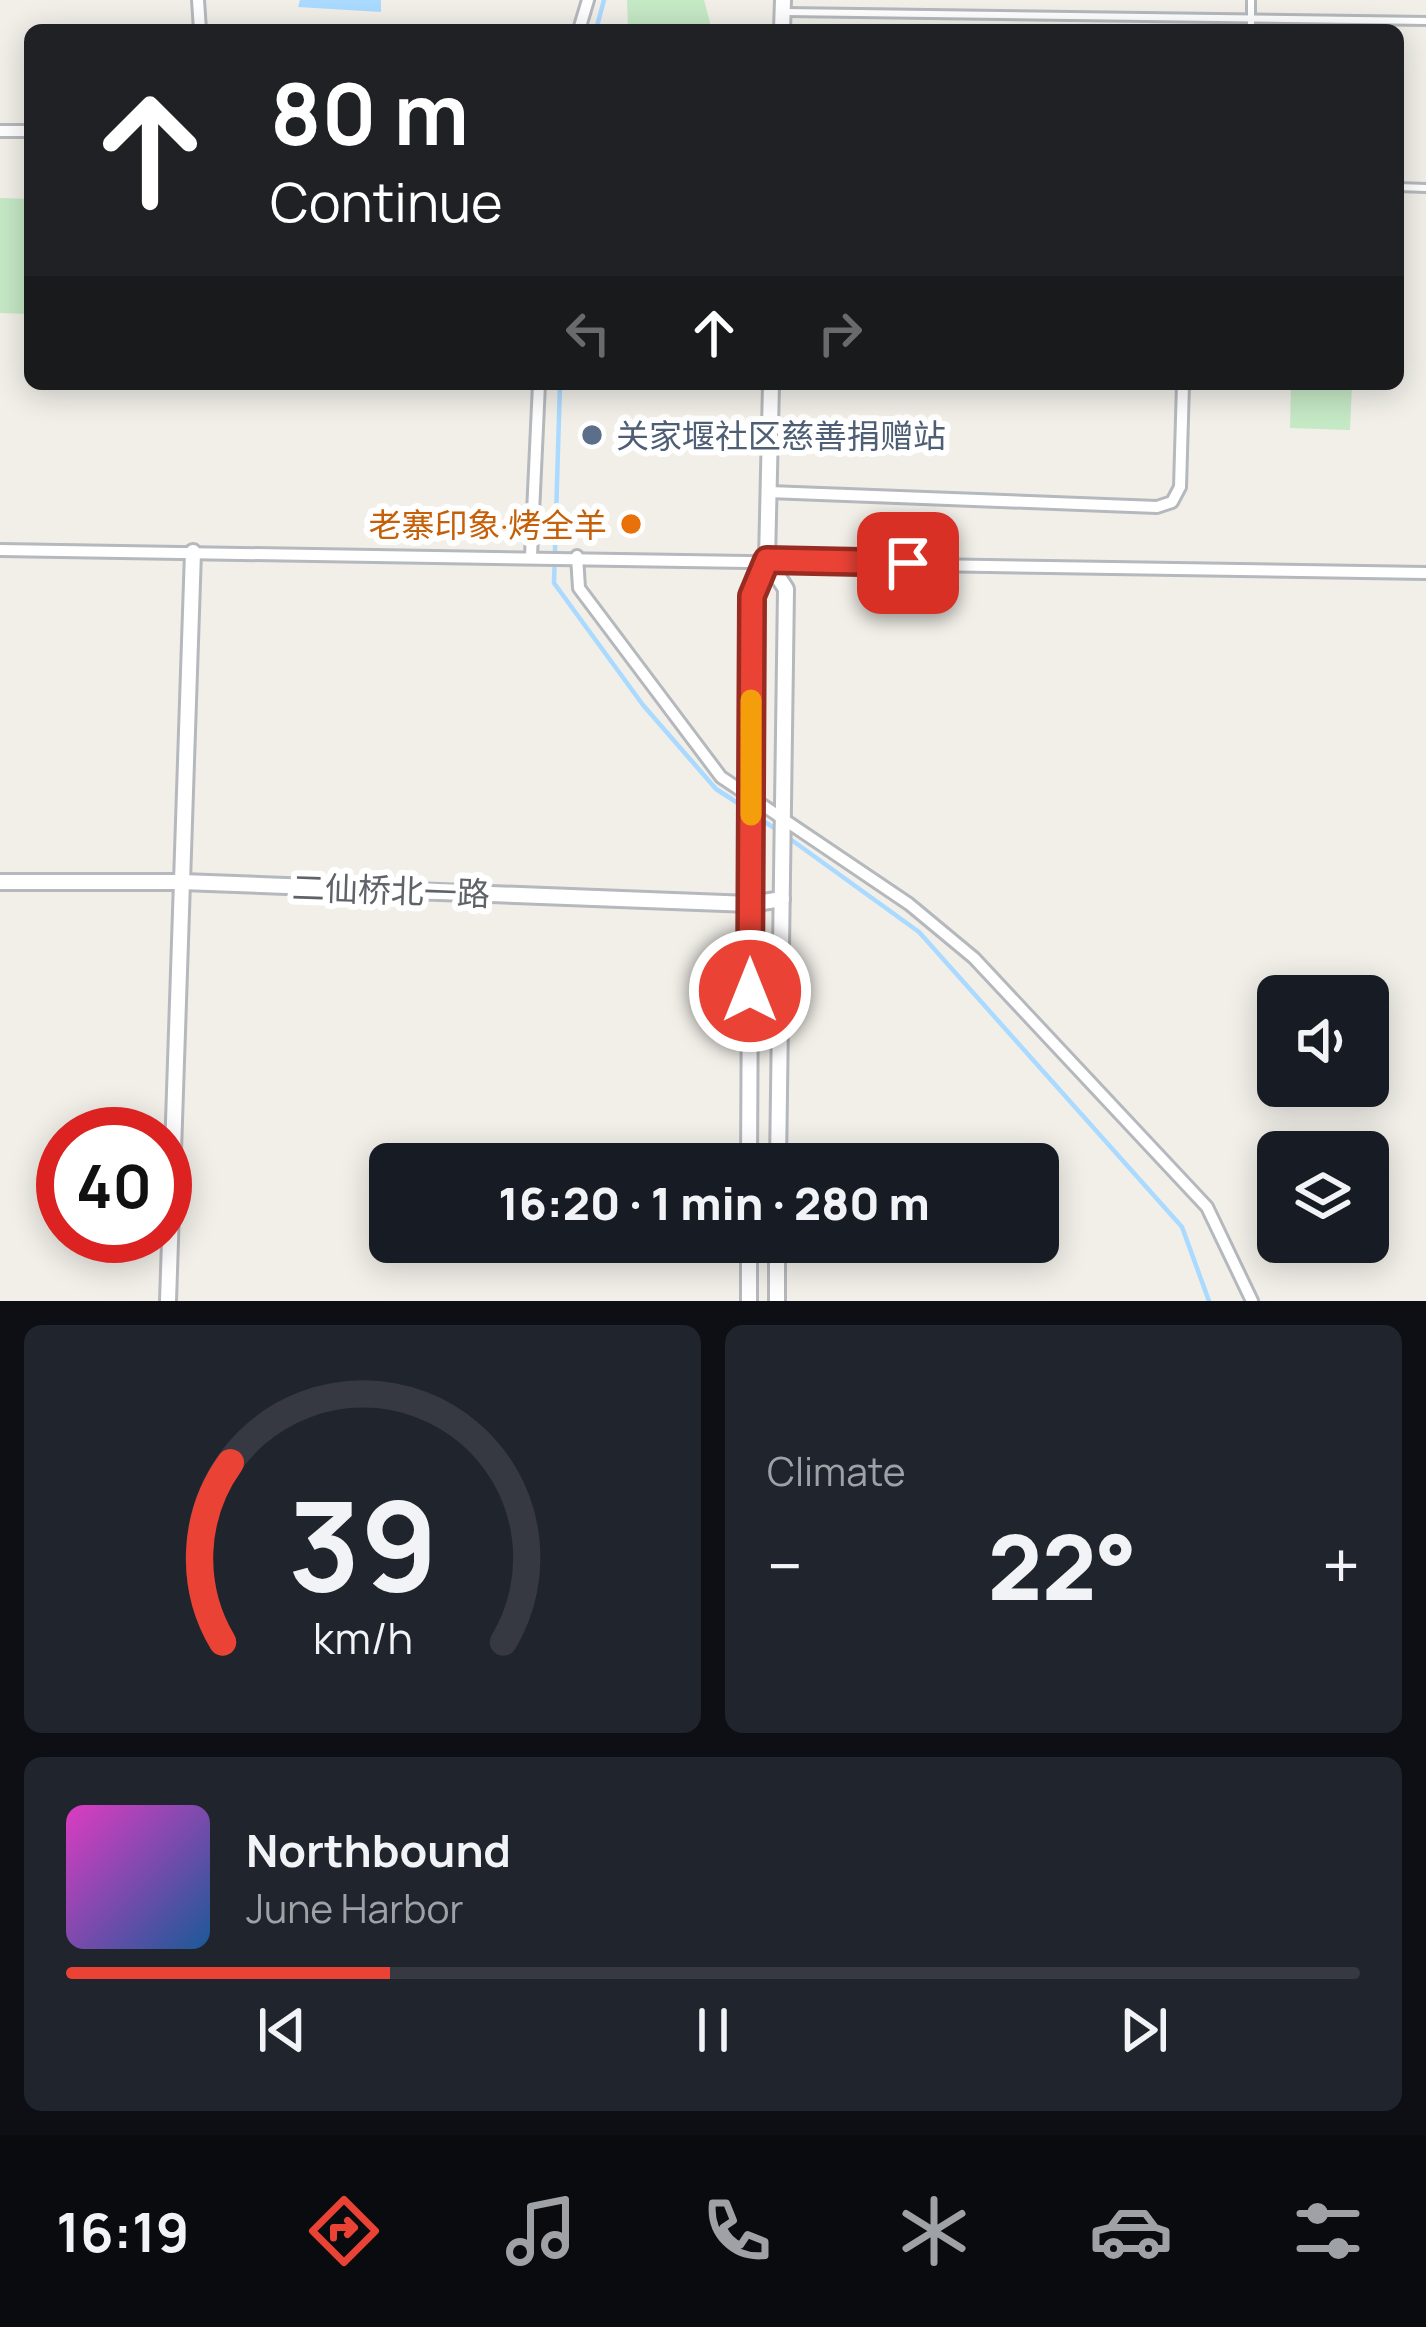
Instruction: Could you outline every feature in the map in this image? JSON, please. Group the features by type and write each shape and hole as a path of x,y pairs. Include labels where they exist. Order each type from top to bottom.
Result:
{"street":[{"path":"536,556 539,390"},
{"path":"749,1143 752,596 767,560 771,390"},
{"path":"769,492 1157,507 1172,502 1180,488 1183,390"},
{"path":"0,550 1426,573"},
{"path":"168,1301 193,552"},
{"path":"574,556 579,588 722,777 751,807 909,904 974,958 1207,1207 1252,1301"},
{"path":"767,560 786,589 778,1143"},
{"name":"二仙桥北一路","path":"0,882 182,882 750,904 782,899"},
{"path":"749,1263 749,1301"},
{"path":"777,1263 777,1301"}],"lane":[{"path":"1251,0 1251,24"},
{"path":"783,6 1426,21"}],"green space":[{"path":"627,0 704,0 710,24 628,24"},
{"path":"0,198 24,199 24,314 0,313"},
{"path":"1291,390 1352,390 1350,430 1290,428"}],"water":[{"path":"300,0 381,0 381,12 298,7"}],"waterway":[{"path":"598,24 604,0"},
{"path":"560,390 554,583 643,705 716,789 747,809"},
{"path":"756,816 777,830"},
{"path":"786,836 919,932 1182,1227 1209,1301"}],"slow traffic":[{"path":"751,700 751,815"}],"place":[{"name":"关家堰社区慈善捐赠站","path":"592,435"},
{"name":"老寨印象·烤全羊","path":"631,524"}],"route":[{"path":"750,991 752,596 767,560 908,563"}]}
